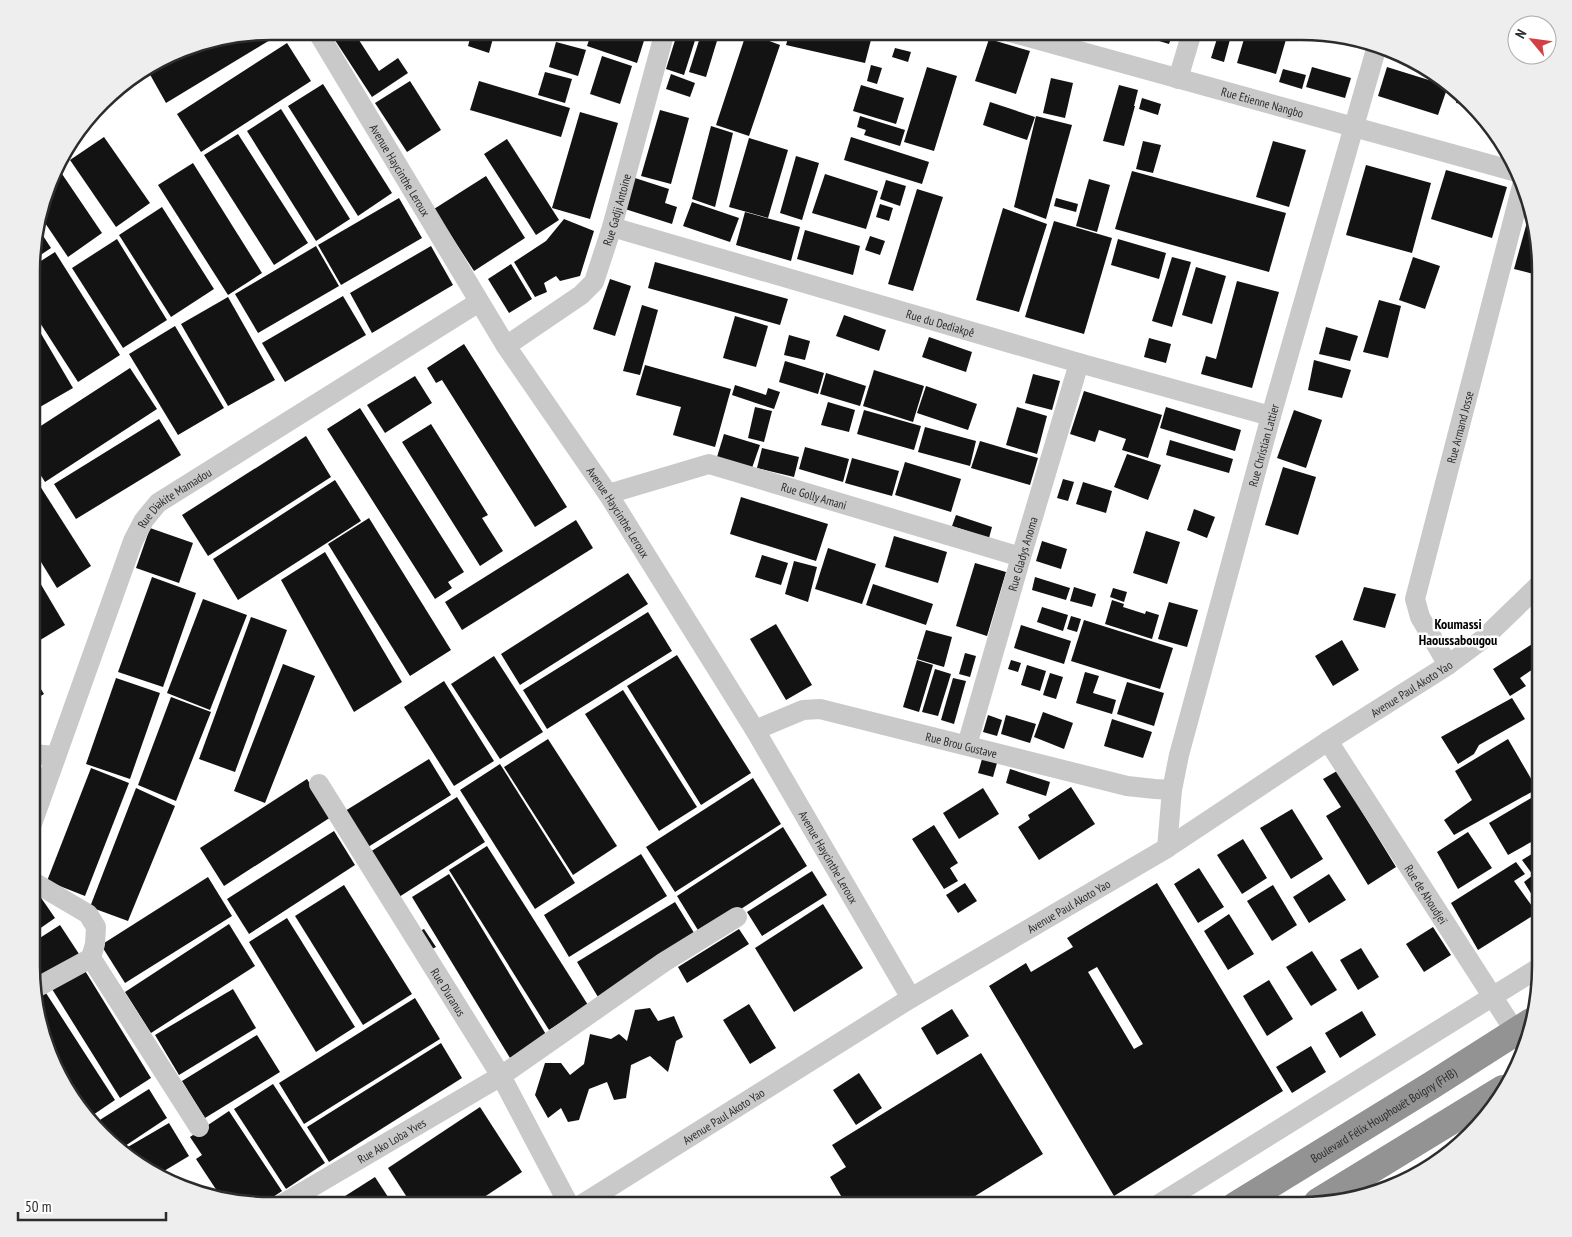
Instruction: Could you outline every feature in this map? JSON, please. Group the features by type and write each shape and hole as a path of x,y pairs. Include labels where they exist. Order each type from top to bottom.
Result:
{"highway":[{"name":"Boulevard Félix Houphouët Boigny (FHB)","path":"1250,1197 1432,1085 1521,1034"},
{"path":"1329,1195 1491,1096"}],"street":[{"name":"Avenue Haycinthe Leroux","path":"322,40 506,346 608,494 755,730 911,998"},
{"name":"Rue Gadji Antoine","path":"506,346 581,295 594,282 612,228 663,40"},
{"name":"Rue Etienne Nangbo","path":"1039,40 1508,170"},
{"path":"1178,78 1190,40"},
{"name":"Rue Christian Lattier","path":"1167,848 1172,790 1179,755 1271,416 1375,52"},
{"name":"Rue Armand Josse","path":"1448,665 1420,617 1415,599 1519,196"},
{"name":"Rue du Dediakpê","path":"612,228 1079,363 1271,416"},
{"name":"Rue Diakite Mamadou","path":"40,801 133,540 144,520 158,503 479,302"},
{"name":"Rue Gladys Anoma","path":"967,745 1020,557 1079,363"},
{"name":"Rue Golly Amani","path":"608,494 709,464 1020,557"},
{"name":"Avenue Paul Akoto Yao","path":"594,1197 911,998 1167,848 1328,741 1448,665 1483,639 1532,591"},
{"name":"Rue Brou Gustave","path":"755,730 802,710 820,709 1127,786 1172,790"},
{"name":"Rue de Ahoudjeï","path":"1328,741 1493,997 1522,1031"},
{"path":"40,755 56,756"},
{"name":"Rue D'uranus","path":"319,784 500,1076 565,1197"},
{"path":"40,886 88,914 96,927 95,944 91,958 41,985"},
{"name":"Rue Ako Loba Yves","path":"295,1197 500,1076 664,962 736,917"},
{"path":"91,958 199,1127"},
{"path":"1171,1197 1532,972"}],"building":[{"path":"270,40 166,103 150,75 156,71 197,52 226,44"},
{"path":"335,40 359,40 379,71 398,58 408,73 372,97"},
{"path":"470,40 493,40 489,53 468,46"},
{"path":"589,40 644,40 637,63 587,46"},
{"path":"675,40 695,40 684,75 666,69"},
{"path":"699,40 717,40 706,77 689,72"},
{"path":"744,40 767,40 780,45 749,136 716,125"},
{"path":"787,40 871,40 865,63 786,45"},
{"path":"989,40 1030,51 1016,94 975,81"},
{"path":"1156,40 1170,40 1169,44"},
{"path":"1217,40 1230,40 1224,62 1211,58"},
{"path":"1244,40 1286,40 1276,74 1237,63"},
{"path":"556,42 586,50 578,76 549,67"},
{"path":"287,43 311,81 201,152 177,114"},
{"path":"895,48 911,52 908,62 892,57"},
{"path":"602,56 632,66 620,104 590,94"},
{"path":"871,65 882,68 877,84 867,81"},
{"path":"927,67 957,76 934,151 904,142"},
{"path":"1312,67 1351,78 1345,98 1306,87"},
{"path":"1387,67 1431,81 1446,92 1438,115 1378,96"},
{"path":"1283,69 1306,75 1302,89 1279,82"},
{"path":"545,72 572,79 565,103 538,95"},
{"path":"671,74 695,83 690,97 666,89"},
{"path":"1051,78 1073,83 1065,118 1043,113"},
{"path":"410,81 441,130 407,152 375,103"},
{"path":"479,81 570,108 561,137 470,110"},
{"path":"323,84 392,193 358,216 288,106"},
{"path":"861,85 904,98 896,124 853,111"},
{"path":"1119,85 1138,90 1124,146 1103,141"},
{"path":"1142,98 1161,104 1158,115 1139,109"},
{"path":"990,102 1035,117 1027,140 983,125"},
{"path":"281,109 350,219 316,241 247,131"},
{"path":"660,110 689,118 671,184 641,176"},
{"path":"580,112 618,123 590,219 552,208"},
{"path":"860,116 905,130 900,146 864,135 866,130 857,127"},
{"path":"1036,116 1072,125 1046,219 1014,207"},
{"path":"711,126 733,133 715,207 692,199"},
{"path":"238,134 308,243 274,265 204,155"},
{"path":"104,137 150,203 116,227 70,160"},
{"path":"851,137 929,162 922,184 844,160"},
{"path":"749,138 788,150 768,218 729,207"},
{"path":"507,139 559,220 536,235 484,154"},
{"path":"1143,141 1161,145 1153,173 1136,169"},
{"path":"1273,141 1306,150 1289,207 1256,197"},
{"path":"796,156 819,163 802,220 780,213"},
{"path":"193,163 262,273 228,295 158,185"},
{"path":"1366,165 1431,183 1412,253 1346,235"},
{"path":"1446,170 1507,187 1492,238 1431,219"},
{"path":"1132,171 1286,213 1269,272 1115,229"},
{"path":"62,174 102,233 68,257 45,223 52,197"},
{"path":"825,174 878,191 866,229 812,213"},
{"path":"486,176 525,238 474,271 434,209"},
{"path":"635,178 669,189 665,203 677,207 672,224 625,209"},
{"path":"1089,179 1110,185 1097,232 1076,226"},
{"path":"886,180 906,186 900,206 880,199"},
{"path":"917,189 943,197 913,291 888,284"},
{"path":"399,198 422,238 341,285 318,245"},
{"path":"1056,198 1078,204 1076,212 1054,206"},
{"path":"692,202 739,218 730,242 683,226"},
{"path":"880,204 893,208 889,221 876,217"},
{"path":"162,207 214,289 171,317 119,235"},
{"path":"1003,208 1047,224 1019,312 976,300"},
{"path":"745,212 800,227 791,261 736,245"},
{"path":"564,219 594,231 580,276 560,281 556,276 544,283 547,292 535,297 514,262 546,241"},
{"path":"1054,221 1112,238 1084,334 1025,317"},
{"path":"1527,222 1532,256 1532,274 1514,269"},
{"path":"805,230 860,246 853,275 797,259"},
{"path":"43,235 51,248 40,255"},
{"path":"870,236 885,241 880,255 865,250"},
{"path":"117,239 167,320 123,348 72,268"},
{"path":"1118,239 1166,253 1159,279 1111,265"},
{"path":"316,246 339,286 258,333 235,294"},
{"path":"431,246 453,285 372,333 350,293"},
{"path":"55,252 120,355 78,382 40,323 40,262"},
{"path":"1172,257 1191,262 1172,327 1152,321"},
{"path":"1413,257 1440,266 1425,309 1399,300"},
{"path":"655,262 788,299 780,325 648,288"},
{"path":"511,264 532,299 509,313 488,279"},
{"path":"1196,267 1226,276 1212,324 1182,315"},
{"path":"610,279 631,286 615,336 593,329"},
{"path":"1237,281 1279,292 1252,388 1201,374 1206,356 1216,359"},
{"path":"343,296 366,335 285,382 262,343"},
{"path":"228,297 275,380 228,406 181,324"},
{"path":"1379,300 1401,306 1388,358 1363,352"},
{"path":"642,305 658,310 640,375 623,371"},
{"path":"844,315 886,330 879,351 836,336"},
{"path":"735,316 768,326 756,367 723,358"},
{"path":"175,326 224,408 178,435 129,354"},
{"path":"1326,327 1358,336 1350,361 1319,354"},
{"path":"40,332 73,388 40,407"},
{"path":"789,335 810,341 805,360 784,355"},
{"path":"929,337 972,352 966,372 922,357"},
{"path":"1149,338 1171,344 1166,363 1144,357"},
{"path":"464,344 567,507 535,527 442,380 436,383 427,368"},
{"path":"1314,360 1351,370 1342,398 1308,390"},
{"path":"785,361 824,373 818,394 779,382"},
{"path":"645,365 731,389 715,447 673,435 681,407 636,395"},
{"path":"130,368 157,409 45,482 40,474 40,426"},
{"path":"874,370 924,386 913,422 863,406"},
{"path":"826,373 866,386 860,406 820,394"},
{"path":"1033,374 1060,381 1052,410 1025,403"},
{"path":"415,376 432,403 385,433 367,405"},
{"path":"735,385 766,395 768,388 780,392 774,409 732,395"},
{"path":"926,386 977,404 968,430 917,413"},
{"path":"1084,391 1162,415 1148,458 1122,450 1126,439 1099,430 1095,442 1070,434"},
{"path":"828,402 855,410 849,432 821,425"},
{"path":"755,407 772,411 764,442 748,438"},
{"path":"1017,407 1047,416 1037,454 1006,445"},
{"path":"1166,407 1241,430 1235,451 1160,428"},
{"path":"360,408 464,572 448,582 452,588 435,599 327,429"},
{"path":"864,410 921,426 914,450 857,434"},
{"path":"1294,410 1322,420 1306,468 1277,458"},
{"path":"159,419 181,455 76,519 54,484"},
{"path":"431,424 488,515 482,518 503,551 480,566 402,442"},
{"path":"925,427 976,441 970,466 918,452"},
{"path":"724,434 760,445 752,468 717,457"},
{"path":"306,436 331,477 208,556 182,515"},
{"path":"1170,440 1233,459 1229,473 1166,455"},
{"path":"980,441 1038,458 1030,485 971,468"},
{"path":"805,447 849,459 843,482 799,469"},
{"path":"762,448 799,457 794,477 757,468"},
{"path":"1127,454 1161,465 1148,500 1114,487"},
{"path":"852,458 899,471 892,496 845,483"},
{"path":"905,462 961,479 951,512 895,495"},
{"path":"1283,467 1316,477 1298,535 1265,525"},
{"path":"1063,479 1074,482 1068,501 1057,498"},
{"path":"335,480 361,521 238,600 213,559"},
{"path":"1083,482 1112,491 1106,513 1076,504"},
{"path":"40,486 91,566 57,588 40,560"},
{"path":"741,497 828,524 816,561 730,534"},
{"path":"1194,509 1215,517 1207,538 1187,530"},
{"path":"956,515 992,527 989,538 952,526"},
{"path":"369,518 451,650 410,676 328,544"},
{"path":"576,520 593,548 462,630 445,602"},
{"path":"150,528 193,543 179,583 136,568"},
{"path":"1146,531 1180,542 1167,584 1133,573"},
{"path":"894,536 947,552 938,583 885,567"},
{"path":"1042,541 1067,549 1061,569 1036,561"},
{"path":"828,548 876,564 862,604 815,589"},
{"path":"325,552 402,682 354,712 281,580"},
{"path":"762,555 788,563 781,585 755,577"},
{"path":"794,561 817,567 808,602 785,594"},
{"path":"975,563 1006,572 987,636 956,626"},
{"path":"628,573 648,604 520,685 501,654"},
{"path":"152,577 196,593 163,687 118,672"},
{"path":"1035,577 1070,588 1066,600 1032,590"},
{"path":"40,583 65,625 40,640"},
{"path":"873,584 933,604 926,625 866,605"},
{"path":"1074,587 1096,594 1092,607 1070,601"},
{"path":"1364,587 1396,594 1385,628 1353,620"},
{"path":"1113,588 1127,592 1124,602 1110,597"},
{"path":"203,599 247,615 210,710 167,693"},
{"path":"1112,600 1124,604 1123,607 1145,614 1146,611 1159,615 1152,639 1105,624"},
{"path":"1169,602 1198,610 1187,647 1158,639"},
{"path":"1042,607 1068,615 1063,631 1037,622"},
{"path":"648,612 672,651 547,729 523,690"},
{"path":"1071,616 1081,619 1077,632 1067,629"},
{"path":"251,617 287,630 235,772 199,759"},
{"path":"1084,620 1173,648 1160,689 1071,661"},
{"path":"776,624 812,685 786,700 750,639"},
{"path":"1021,625 1071,641 1064,664 1014,648"},
{"path":"926,630 952,637 944,667 917,659"},
{"path":"1342,640 1359,670 1333,686 1315,656"},
{"path":"1532,644 1532,670 1520,678 1526,686 1510,696 1493,669"},
{"path":"965,653 976,656 970,677 959,674"},
{"path":"677,655 751,773 701,805 627,686"},
{"path":"494,656 543,732 500,759 451,684"},
{"path":"917,660 933,665 919,712 903,707"},
{"path":"1011,660 1021,663 1018,672 1008,669"},
{"path":"283,664 315,676 265,803 234,791"},
{"path":"1027,665 1046,671 1040,691 1021,685"},
{"path":"935,669 951,674 938,716 922,712"},
{"path":"1085,672 1099,676 1093,693 1116,700 1112,714 1076,703"},
{"path":"1050,673 1063,677 1056,699 1043,695"},
{"path":"116,678 160,693 130,779 86,764"},
{"path":"953,678 966,681 954,724 941,720"},
{"path":"444,681 494,761 454,786 404,707"},
{"path":"1127,682 1164,693 1154,726 1117,714"},
{"path":"40,688 44,694 40,696"},
{"path":"623,690 697,807 659,831 585,714"},
{"path":"171,697 211,712 176,801 138,785"},
{"path":"1512,698 1525,719 1479,745 1474,754 1458,764 1441,737"},
{"path":"1043,712 1073,723 1064,749 1034,737"},
{"path":"988,715 1002,720 997,736 983,732"},
{"path":"1006,715 1036,724 1030,743 1001,734"},
{"path":"1112,719 1152,732 1143,758 1104,746"},
{"path":"548,739 617,846 573,875 504,767"},
{"path":"1508,739 1532,780 1532,792 1454,835 1444,820 1472,800 1455,771"},
{"path":"429,759 451,795 368,847 345,811"},
{"path":"982,759 997,763 993,777 978,773"},
{"path":"500,764 575,883 535,909 460,790"},
{"path":"91,768 129,783 85,896 47,881"},
{"path":"1010,769 1050,782 1046,796 1006,783"},
{"path":"1337,771 1396,867 1368,885 1326,816 1341,807 1323,779"},
{"path":"753,778 781,824 675,892 646,847"},
{"path":"307,779 331,817 224,886 200,848"},
{"path":"1071,787 1095,824 1039,860 1018,827 1030,819 1028,815"},
{"path":"136,788 175,806 128,921 90,907"},
{"path":"983,788 999,814 959,839 943,813"},
{"path":"457,797 485,842 399,897 370,852"},
{"path":"1532,798 1532,842 1508,855 1489,823"},
{"path":"1292,809 1323,859 1291,879 1260,828"},
{"path":"934,825 958,863 950,868 958,881 944,889 912,839"},
{"path":"783,827 807,866 701,935 677,896"},
{"path":"334,831 355,865 249,934 227,899"},
{"path":"1468,832 1492,868 1458,889 1437,852"},
{"path":"1243,839 1267,878 1242,894 1217,855"},
{"path":"487,846 588,1005 549,1030 449,870"},
{"path":"641,854 667,896 569,957 544,915"},
{"path":"1532,854 1532,874 1522,860"},
{"path":"1516,862 1525,874 1514,881 1532,906 1532,916 1478,950 1451,903"},
{"path":"1199,868 1224,907 1198,923 1174,884"},
{"path":"812,871 827,895 762,936 747,912"},
{"path":"449,874 547,1036 510,1058 412,897"},
{"path":"1329,874 1346,900 1309,923 1293,897"},
{"path":"1532,876 1532,895 1524,882"},
{"path":"208,877 232,916 125,983 101,945"},
{"path":"965,883 977,901 958,913 946,895"},
{"path":"1157,883 1283,1091 1114,1196 989,986 1026,963 1031,972 1073,947 1067,938","holes":["1097,967 1143,1044 1134,1049 1088,972"]},
{"path":"344,885 412,994 363,1025 295,916"},
{"path":"1273,885 1297,925 1272,941 1247,901"},
{"path":"40,896 55,918 40,928"},
{"path":"675,902 696,936 598,997 577,962"},
{"path":"823,904 863,968 794,1012 755,948"},
{"path":"1229,914 1254,954 1228,970 1204,931"},
{"path":"287,918 355,1027 316,1052 249,942"},
{"path":"229,924 255,966 151,1033 125,992"},
{"path":"60,925 81,957 40,978 40,938"},
{"path":"1433,927 1451,955 1424,972 1406,944"},
{"path":"424,929 436,947 426,952 416,933"},
{"path":"739,929 749,944 687,983 678,967"},
{"path":"1361,948 1379,977 1358,990 1340,960"},
{"path":"1312,951 1337,990 1311,1006 1286,967"},
{"path":"84,969 151,1078 120,1098 52,989"},
{"path":"1269,980 1293,1019 1267,1036 1243,996"},
{"path":"233,989 256,1028 179,1075 155,1035"},
{"path":"46,993 115,1100 94,1114 79,1094 64,1068 52,1040 42,995"},
{"path":"415,998 440,1039 304,1124 279,1083"},
{"path":"749,1004 776,1048 750,1064 723,1020"},
{"path":"650,1008 658,1021 674,1016 683,1037 676,1041 668,1072 650,1056 631,1065 626,1098 614,1100 607,1082 589,1089 579,1120 568,1122 561,1108 548,1118 535,1095 545,1063 561,1063 570,1075 584,1064 590,1034 611,1039 619,1034 627,1041 635,1010"},
{"path":"952,1009 969,1036 937,1055 921,1028"},
{"path":"1362,1011 1376,1035 1340,1058 1325,1033"},
{"path":"257,1035 280,1072 205,1118 182,1081"},
{"path":"441,1043 462,1078 329,1162 307,1127"},
{"path":"1311,1046 1326,1072 1292,1093 1276,1067"},
{"path":"981,1053 1043,1154 974,1197 842,1197 830,1177 846,1167 832,1145"},
{"path":"859,1073 882,1108 856,1125 833,1090"},
{"path":"273,1084 325,1163 286,1189 234,1109"},
{"path":"149,1089 167,1118 126,1145 99,1120"},
{"path":"480,1107 522,1172 484,1197 407,1197 388,1168"},
{"path":"229,1111 282,1191 273,1197 256,1197 217,1190 196,1159 202,1155 190,1137"},
{"path":"169,1123 189,1156 165,1171 128,1147"},
{"path":"375,1177 388,1197 344,1197"}],"district":[{"name":"Koumassi Haoussabougou","path":"1458,632"}]}
